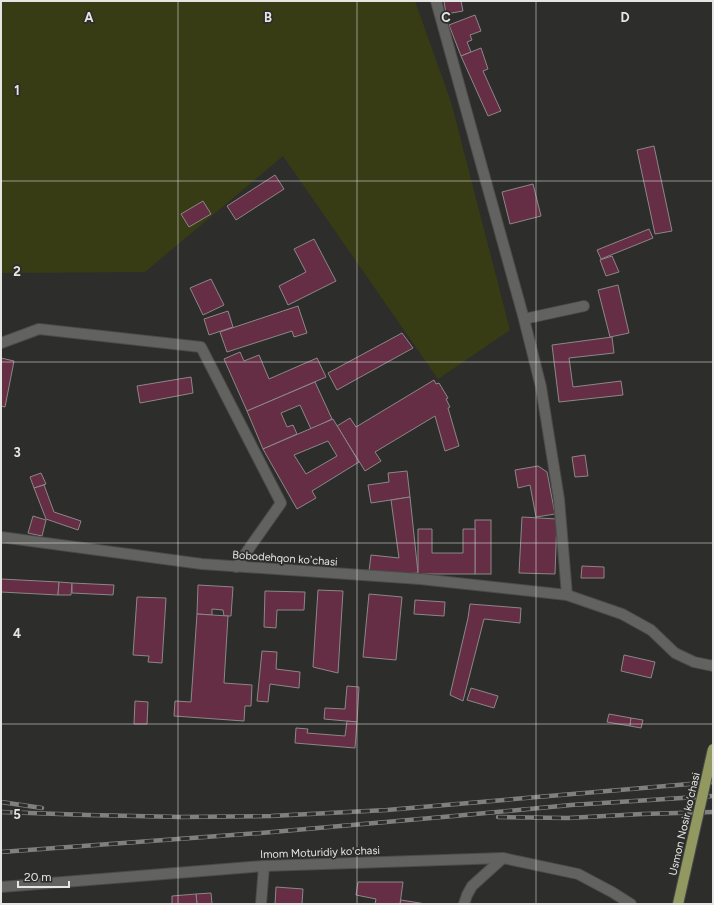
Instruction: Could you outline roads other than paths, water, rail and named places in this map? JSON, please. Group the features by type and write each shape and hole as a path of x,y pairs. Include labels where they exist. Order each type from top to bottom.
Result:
{"main road":[{"name":"Usmon Nosir ko‘chasi","path":"678,904 713,749"}],"street":[{"path":"436,1 524,319 541,387 559,499 567,595"},
{"path":"524,319 584,306"},
{"path":"1,343 39,329 201,348 281,503 236,567"},
{"name":"Bobodehqon koʼchasi","path":"3,539 202,564 420,579 567,595 622,614 651,630 675,653 694,662 713,666"},
{"path":"464,904 472,886 502,858"},
{"name":"Imom Moturidiy koʻchasi","path":"1,887 264,866 502,858 578,874 612,892 630,904"},
{"path":"261,904 264,866"}],"railway":[{"path":"1,812 181,817 271,816 387,810 713,782"},
{"path":"1,852 261,833 571,805 713,796"},
{"path":"1,802 42,808"},
{"path":"498,817 568,818 713,812"}]}
